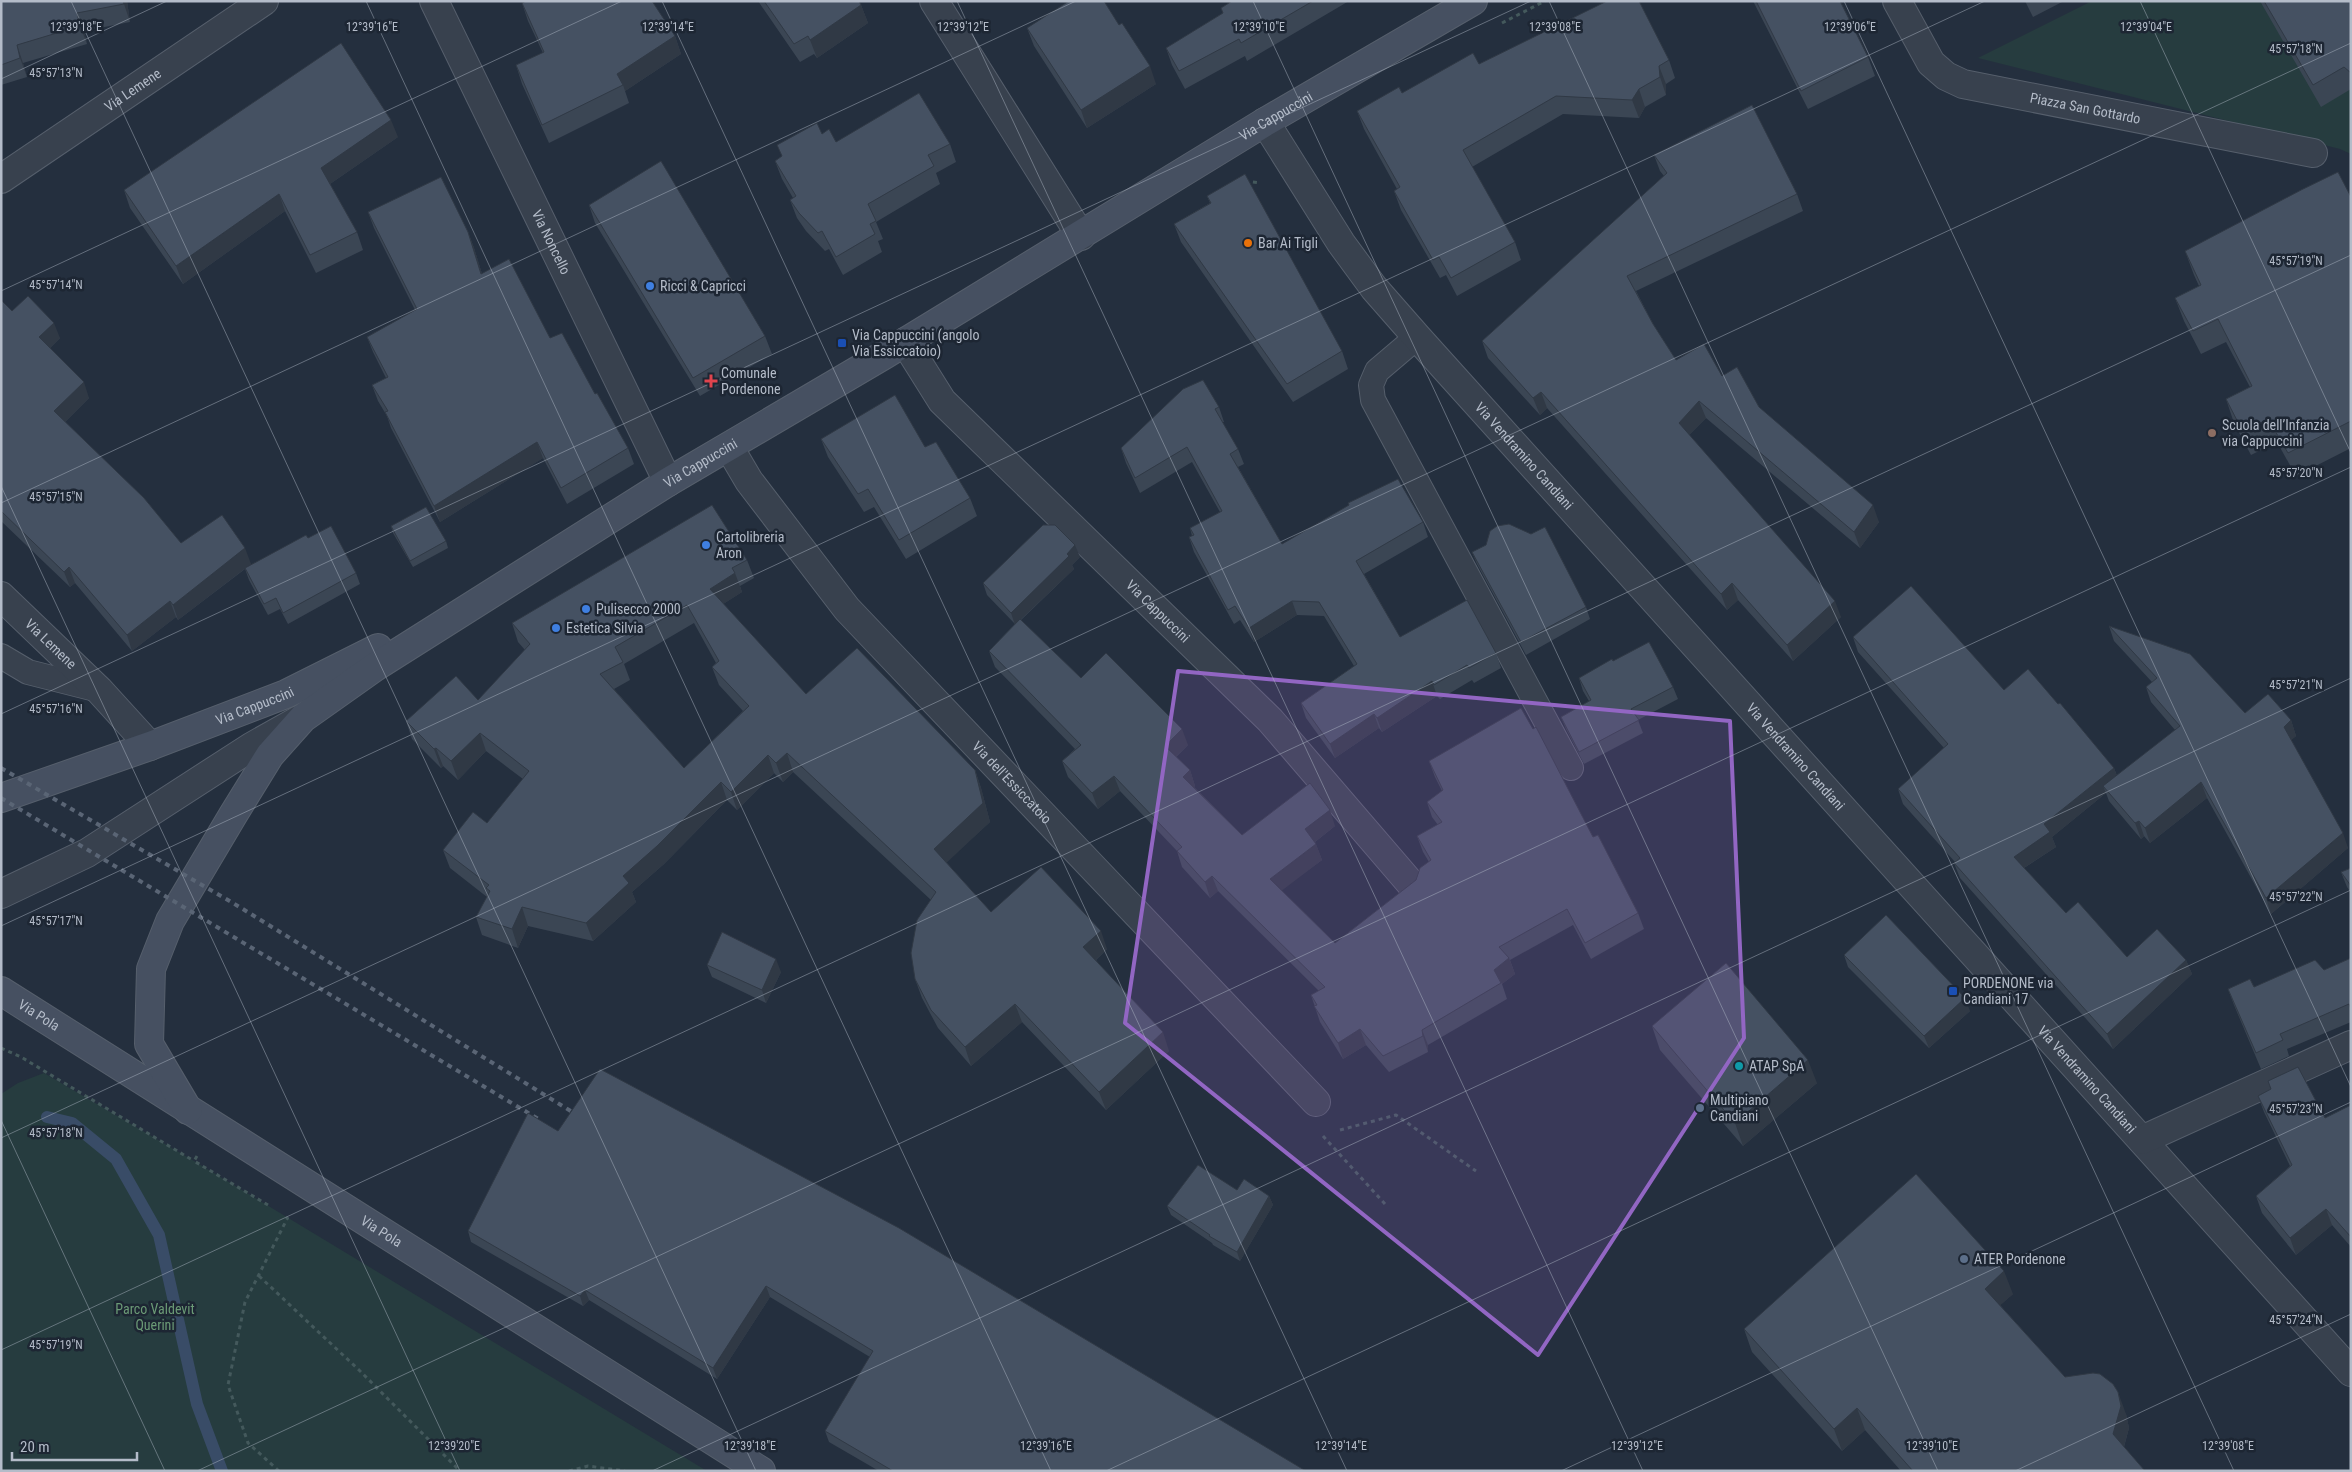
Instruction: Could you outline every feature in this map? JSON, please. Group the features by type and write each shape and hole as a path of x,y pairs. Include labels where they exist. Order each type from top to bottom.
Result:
{"main road":[{"name":"Via Cappuccini","path":"188,1110 149,1044 151,969 170,921 233,815 270,755 303,718 375,667 668,482 1081,236 1265,122 1473,1"},
{"name":"Via Cappuccini","path":"1,798 150,746 286,694 498,589"},
{"name":"Via Pola","path":"1,991 762,1471"}],"street":[{"name":"Via Lemene","path":"1,179 264,1"},
{"name":"Via Noncello","path":"434,1 668,482"},
{"path":"934,1 1081,236"},
{"name":"Piazza San Gottardo","path":"1897,1 1931,63 1946,76 1963,84 2313,153"},
{"name":"Via Vendramino Candiani","path":"1265,122 1341,243 1374,288 1416,337 2351,1372"},
{"name":"Via Cappuccini","path":"905,342 942,401 1270,720 1411,884"},
{"name":"Via dell'Essiccatoio","path":"729,447 749,481 847,609 1316,1102"},
{"name":"Via Lemene","path":"1,596 99,690 150,746"},
{"name":"Via Cappuccini","path":"1,894 87,853 251,747 303,718"},
{"path":"2142,1140 2351,1045"}],"lane":[{"path":"1416,337 1376,371 1371,385 1373,400 1571,768"},
{"name":"Via Lemene","path":"1,656 28,672 99,690"}],"path":[{"path":"1,1048 21,1057 194,1160"},
{"path":"1384,1204 1322,1134 1396,1115 1476,1171"},
{"path":"279,1471 248,1443 228,1385 245,1302 288,1217"},
{"path":"259,1276 360,1371 460,1471"},
{"path":"570,1471 588,1466 625,1471"}],"highlighted area":[{"path":"1178,671 1730,721 1744,1038 1538,1355 1125,1023"}],"green space":[{"path":"2092,1 2351,1 2351,154 2340,149 1978,58"},
{"name":"Parco Valdevit Querini","path":"44,1073 194,1161 707,1471 1,1471 1,1094 18,1083"}],"building":[{"path":"1,1 123,1 124,4 77,13 80,26 17,45 20,58 1,65"},
{"path":"526,1 652,1 675,36 617,74 623,85 542,125 516,65 544,52 522,3"},
{"path":"764,1 859,1 861,5 810,40 808,36 794,44"},
{"path":"1069,1 1104,1 1119,25 1122,23 1150,66 1081,110 1027,28"},
{"path":"1232,1 1313,1 1241,43 1239,39 1179,71 1166,48 1223,13 1221,8"},
{"path":"1607,1 1639,1 1669,60 1659,66 1660,77 1639,89 1632,100 1556,96 1463,150 1515,242 1451,278 1439,257 1433,260 1394,191 1400,187 1357,111 1399,87 1402,93 1473,53 1479,64"},
{"path":"1756,1 1840,1 1868,57 1801,91"},
{"path":"2264,1 2351,1 2351,73 2344,67 2313,85"},
{"path":"341,43 391,120 321,168 357,232 310,255 279,194 176,266 124,190"},
{"path":"919,93 950,144 928,155 934,166 868,204 876,221 870,224 875,234 836,257 822,231 818,233 799,213 790,200 796,196 775,161 782,156 777,145 817,123 822,134 829,129 836,142"},
{"path":"1752,105 1797,194 1627,276 1653,324 1676,360 1704,344 1722,376 1737,367 1759,407 1873,505 1854,532 1699,401 1679,423 1835,601 1787,645 1732,583 1721,594 1541,392 1533,398 1482,341 1667,173 1654,155"},
{"path":"661,161 765,336 693,378 589,205"},
{"path":"2338,172 2351,197 2351,421 2288,453 2268,419 2243,432 2226,399 2252,386 2218,319 2193,331 2175,298 2201,285 2185,251"},
{"path":"1245,174 1342,351 1287,384 1174,224 1211,203 1207,196"},
{"path":"441,177 468,232 481,274 509,259 550,338 562,333 595,394 597,393 628,448 561,488 537,442 434,506 385,412 388,411 372,385 388,377 367,337 417,309 368,212"},
{"path":"28,296 54,323 39,337 84,382 54,411 144,498 181,543 222,515 245,548 173,605 170,601 127,635 69,567 64,572 1,511 1,300 12,311"},
{"path":"1203,380 1219,407 1215,409 1238,449 1230,454 1282,544 1349,505 1348,503 1398,479 1423,522 1356,561 1400,637 1467,600 1496,653 1469,668 1467,665 1434,685 1432,681 1377,718 1374,714 1330,744 1301,703 1357,664 1319,602 1292,601 1249,628 1235,606 1228,610 1189,537 1194,535 1190,528 1222,511 1187,447 1135,478 1121,448 1183,389"},
{"path":"895,395 925,447 936,442 970,498 899,540 868,489 858,494 821,439"},
{"path":"712,505 747,560 732,568 735,573 710,589 806,694 857,648 975,770 983,803 934,849 991,912 1041,867 1101,931 1083,947 1163,1032 1099,1092 1015,1004 965,1047 931,1010 915,979 911,953 917,920 936,892 787,753 776,763 768,755 731,792 721,782 657,846 623,876 629,883 586,923 522,907 512,929 476,917 490,891 486,888 489,885 443,850 473,812 487,823 529,771 480,733 451,761 436,748 434,749 406,721 456,676 478,700 530,644 512,623","holes":["687,605 719,661 712,667 749,706 684,768 600,674 623,662 615,647"]},
{"path":"426,507 446,541 410,561 391,526"},
{"path":"1509,524 1531,534 1545,527 1586,607 1521,642 1472,552 1486,545 1490,531 1497,526"},
{"path":"1043,525 1055,525 1075,545 1067,554 1069,556 1011,613 983,583"},
{"path":"331,526 356,573 283,613 276,598 264,604 245,568 306,535 308,538"},
{"path":"1911,586 2004,690 2028,669 2058,704 2060,703 2114,768 2044,824 2050,832 2014,857 2066,913 2078,902 2127,957 2157,929 2186,960 2107,1034 1954,863 1960,858 1898,789 1948,744 1853,637"},
{"path":"1020,619 1081,678 1106,653 1182,729 1165,746 1190,770 1183,777 1242,835 1310,783 1330,810 1305,829 1316,844 1270,879 1335,943 1416,880 1420,868 1431,860 1417,836 1442,822 1427,802 1443,790 1429,761 1521,708 1533,729 1536,727 1593,837 1598,835 1638,913 1585,943 1567,909 1499,947 1509,958 1494,970 1501,983 1422,1030 1423,1036 1383,1056 1360,1029 1338,1043 1314,1006 1317,1005 1311,995 1325,987 1212,876 1205,882 1177,851 1182,847 1114,776 1092,793 1062,761 1081,745 989,651"},
{"path":"2109,626 2190,654 2245,713 2268,694 2291,720 2284,727 2343,833 2266,898 2201,782 2145,828 2139,821 2135,823 2103,786 2180,726 2146,687 2157,678"},
{"path":"1649,642 1673,687 1631,709 1639,720 1579,752 1561,717 1591,700 1579,678 1612,659 1613,661"},
{"path":"2351,868 2351,886 2341,872"},
{"path":"1886,915 1965,998 1924,1036 1844,955"},
{"path":"722,932 776,959 762,990 707,965"},
{"path":"2351,958 2351,1009 2349,1004 2280,1034 2283,1040 2256,1053 2228,989 2250,979 2254,987 2315,960 2324,970"},
{"name":"ATAP SpA","path":"1726,963 1808,1060 1735,1123 1652,1026"},
{"path":"2298,1067 2325,1118 2351,1105 2351,1237 2326,1209 2290,1238 2256,1196 2292,1165 2258,1096 2271,1089 2268,1081"},
{"path":"600,1069 899,1228 1306,1471 893,1471 825,1431 873,1351 766,1286 713,1368 585,1290 580,1296 468,1231 528,1113 558,1131"},
{"path":"1198,1165 1237,1190 1244,1179 1269,1196 1237,1252 1209,1236 1167,1206"},
{"path":"1916,1174 2004,1271 1985,1289 2065,1377 2093,1373 2100,1374 2113,1384 2118,1392 2121,1406 2113,1434 2145,1471 1913,1471 1857,1408 1834,1429 1744,1329"}],"waterway":[{"path":"47,1117 72,1123 116,1159 159,1235 197,1404 222,1471"}],"railway":[{"path":"1,768 233,903 582,1118"},
{"path":"1,798 540,1120"}],"place":[{"name":"Bar Ai Tigli","path":"1248,243"},
{"name":"Ricci & Capricci","path":"650,286"},
{"name":"Via Cappuccini (angolo Via Essiccatoio)","path":"842,343"},
{"name":"Comunale Pordenone","path":"711,381"},
{"name":"Scuola dell’Infanzia via Cappuccini","path":"2212,433"},
{"name":"Cartolibreria Aron","path":"706,545"},
{"name":"Pulisecco 2000","path":"586,609"},
{"name":"Estetica Silvia","path":"556,628"},
{"name":"PORDENONE via Candiani 17","path":"1953,991"},
{"name":"ATAP SpA","path":"1739,1066"},
{"name":"Multipiano Candiani","path":"1700,1108"},
{"name":"ATER Pordenone","path":"1964,1259"}]}
